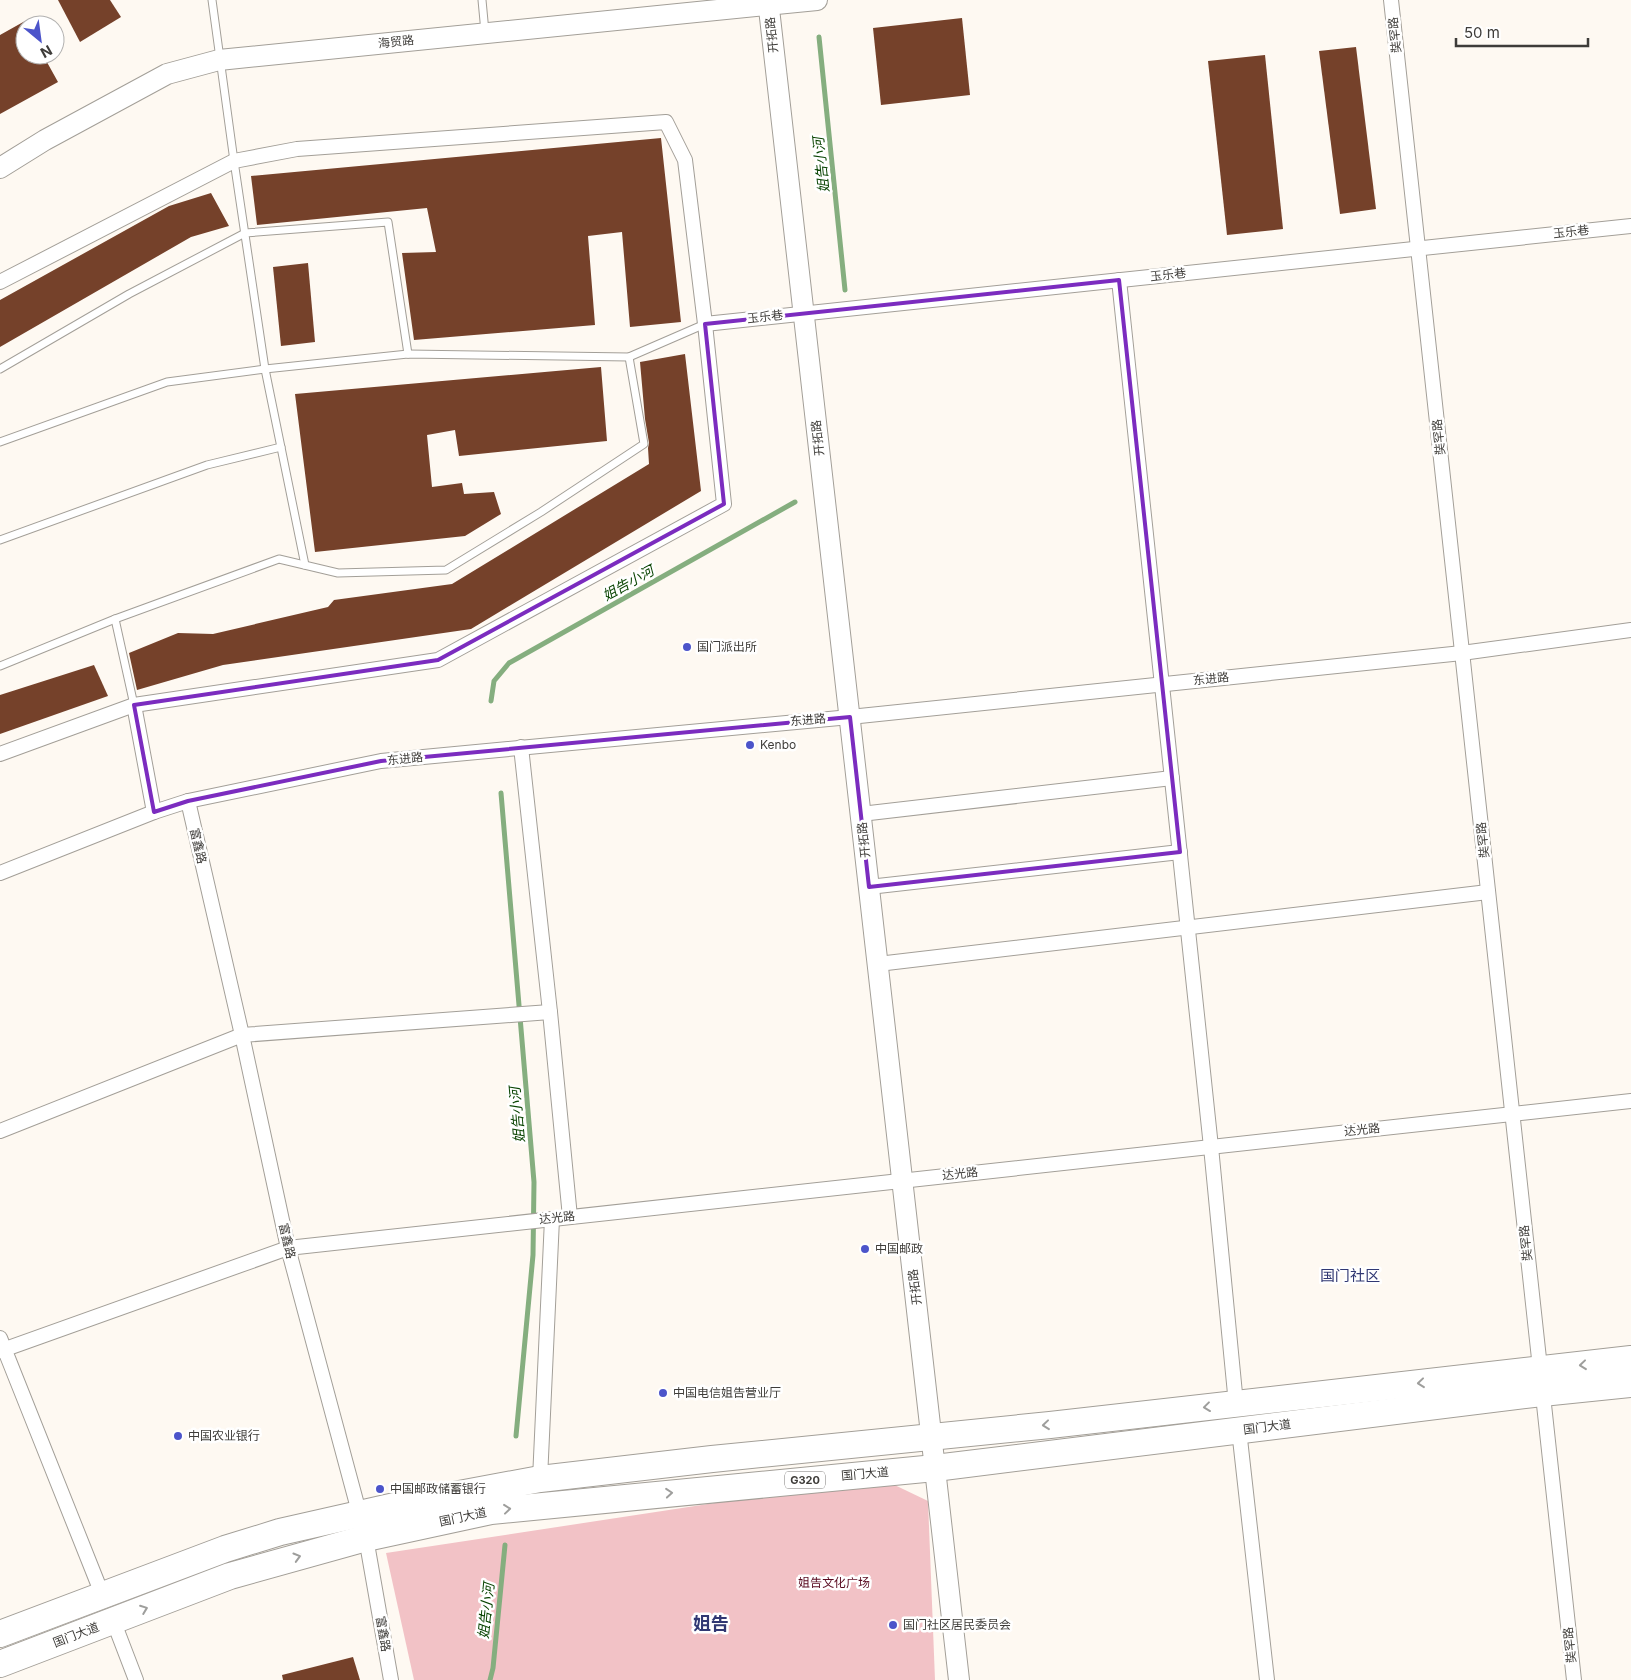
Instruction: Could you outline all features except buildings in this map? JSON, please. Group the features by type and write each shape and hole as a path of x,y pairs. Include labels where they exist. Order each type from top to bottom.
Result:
{"highway":[{"name":"国门大道","path":"0,1634 225,1548 280,1532 363,1526 491,1510 935,1468 1239,1430 1541,1381 1631,1359"},
{"name":"国门大道","path":"0,1664 363,1526 472,1490 540,1478 1236,1404 1541,1381 1631,1384"}],"street":[{"name":"海贸路","path":"0,168 45,140 167,74 220,60 769,2 817,0"},
{"name":"奘罕路","path":"1391,0 1574,1680"},
{"name":"开拓路","path":"769,2 959,1680"},
{"path":"0,282 234,161 297,149 666,122 685,160 706,324 724,504 438,660 134,705 0,754"},
{"name":"玉乐巷","path":"706,324 1631,226"},
{"path":"1119,280 1211,1147 1236,1404"},
{"name":"东进路","path":"0,873 154,812 188,801 381,761 850,717 1462,653 1631,630"},
{"path":"134,705 154,812"},
{"path":"521,747 570,1217"},
{"path":"861,814 1172,778"},
{"name":"富鑫路","path":"188,801 242,1034 288,1248 363,1526 391,1680"},
{"path":"869,887 1180,852"},
{"path":"878,964 1488,892"},
{"path":"0,1132 242,1034 550,1012"},
{"name":"达光路","path":"2,1346 288,1248 1631,1101"},
{"path":"540,1478 548,1219"},
{"path":"2,1346 102,1594"},
{"path":"1239,1430 1267,1680"},
{"path":"113,1620 136,1680"}],"lane":[{"path":"212,0 265,369 305,565"},
{"path":"482,0 485,32"},
{"path":"0,369 129,294 245,233 388,222 408,354"},
{"path":"0,442 167,382 265,369 408,354 629,357 706,324"},
{"path":"0,666 114,619 279,559 338,573 446,570 541,512 644,444 629,357"},
{"path":"0,540 207,465 281,447"},
{"path":"114,619 134,705"}],"highlighted area":[{"path":"1119,280 1180,852 869,887 850,717 381,761 188,801 154,812 134,705 438,660 724,504 705,324"}],"green space":[{"name":"姐告文化广场","path":"880,1478 928,1501 935,1680 414,1680 386,1553"}],"waterway":[{"name":"姐告小河","path":"819,37 845,290"},
{"name":"姐告小河","path":"491,701 494,681 509,663 795,502"},
{"name":"姐告小河","path":"501,793 534,1182 533,1255 516,1436"},
{"name":"姐告小河","path":"490,1680 493,1668 505,1545"}],"place":[{"name":"国门派出所","path":"687,647"},
{"name":"Kenbo","path":"750,745"},
{"name":"中国邮政","path":"865,1249"},
{"name":"中国电信姐告营业厅","path":"663,1393"},
{"name":"中国农业银行","path":"178,1436"},
{"name":"中国邮政储蓄银行","path":"380,1489"},
{"name":"国门社区居民委员会","path":"893,1625"}],"district":[{"name":"国门社区","path":"1350,1276"},
{"name":"姐告","path":"711,1624"}]}
